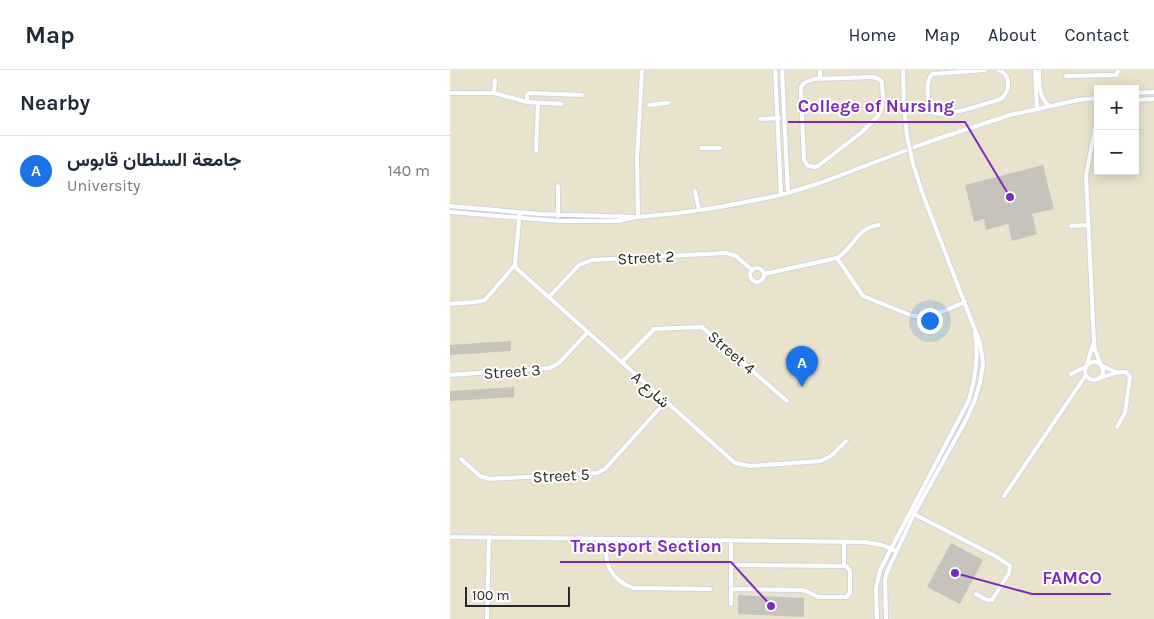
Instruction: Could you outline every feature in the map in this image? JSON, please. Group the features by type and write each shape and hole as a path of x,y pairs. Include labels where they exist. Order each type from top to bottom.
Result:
{"lane":[{"path":"638,217 637,158 642,70"},
{"path":"775,70 781,195"},
{"path":"782,70 788,193"},
{"path":"820,70 820,79"},
{"path":"861,70 862,77"},
{"path":"886,619 885,580 887,572 914,514 966,420 980,383 983,363 980,343 923,195 914,164 907,136 903,70"},
{"path":"985,70 948,71 932,74 928,79 930,110 934,114 950,112 1001,99 1008,89 1008,78 1004,72 998,70"},
{"path":"1037,70 1040,91 1044,102 1049,106"},
{"path":"1037,70 1037,108"},
{"path":"1065,71 1066,76 1116,75 1119,70"},
{"path":"874,77 882,82 883,99 878,116 856,137 818,166 811,167 804,160 802,87 808,80 820,79 874,77"},
{"path":"494,94 495,80"},
{"path":"1139,94 1154,92"},
{"path":"450,93 494,94 538,104 562,104"},
{"path":"527,102 527,95 529,93 582,94"},
{"path":"450,212 520,219 618,221 699,210 781,195 820,183 992,120 1037,108 1094,99"},
{"path":"1139,100 1154,99"},
{"path":"649,105 668,102"},
{"path":"536,151 538,104"},
{"path":"760,119 784,118"},
{"path":"1095,130 1087,169 1088,225 1094,342 1103,372 1100,378"},
{"path":"701,148 720,148"},
{"path":"558,186 558,221"},
{"path":"695,191 699,210"},
{"path":"450,206 558,215 638,217"},
{"path":"450,304 484,300 515,265 520,212"},
{"path":"1072,226 1088,225"},
{"path":"764,274 837,258 844,253 862,231 879,226"},
{"name":"Street 2","path":"549,297 578,265 592,260 726,253 736,256 752,270"},
{"path":"837,258 862,296 918,318 926,317 965,302"},
{"name":"A شارع","path":"515,265 730,460 744,466 821,461 831,456 846,441"},
{"path":"759,268 764,274 762,281 756,282 750,278 752,270 759,268"},
{"path":"877,619 877,579 880,570 969,400 977,363 973,324"},
{"name":"Street 4","path":"622,362 654,329 702,328 787,401"},
{"name":"Street 3","path":"450,375 550,368 559,363 588,332"},
{"path":"1004,496 1086,375 1086,366 1094,342"},
{"path":"1116,372 1096,362 1092,362 1072,374 1086,375 1094,380 1116,372 1126,372 1130,377 1125,413 1117,427"},
{"name":"Street 5","path":"461,459 480,476 489,479 597,473 605,469 666,401"},
{"path":"914,514 997,557 1010,566 1009,573 992,600 987,600 976,594"},
{"path":"450,537 844,542 873,543 896,551"},
{"path":"487,619 489,538"},
{"path":"605,540 608,566 624,585 633,588 710,589"},
{"path":"730,541 731,604"},
{"path":"844,542 844,566"},
{"path":"731,564 844,566 848,567 850,571 850,593 846,597 818,597 803,590 731,589"}],"shaded area":[{"path":"450,70 1154,70 1154,619 892,619 891,612 885,602 875,603 872,619 450,619"}],"building":[{"path":"1043,165 1054,209 1032,214 1037,234 1012,241 1008,224 986,230 984,219 974,222 965,185"},
{"path":"511,341 511,351 450,355 450,345"},
{"path":"514,387 514,397 450,401 450,391"},
{"path":"951,543 983,560 960,604 927,587"},
{"path":"738,595 804,598 804,617 738,614"}],"place":[{"name":"College of Nursing","path":"1010,197"},
{"name":"جامعة السلطان قابوس","path":"802,387"},
{"name":"FAMCO","path":"955,573"},
{"name":"Transport Section","path":"771,606"}]}
